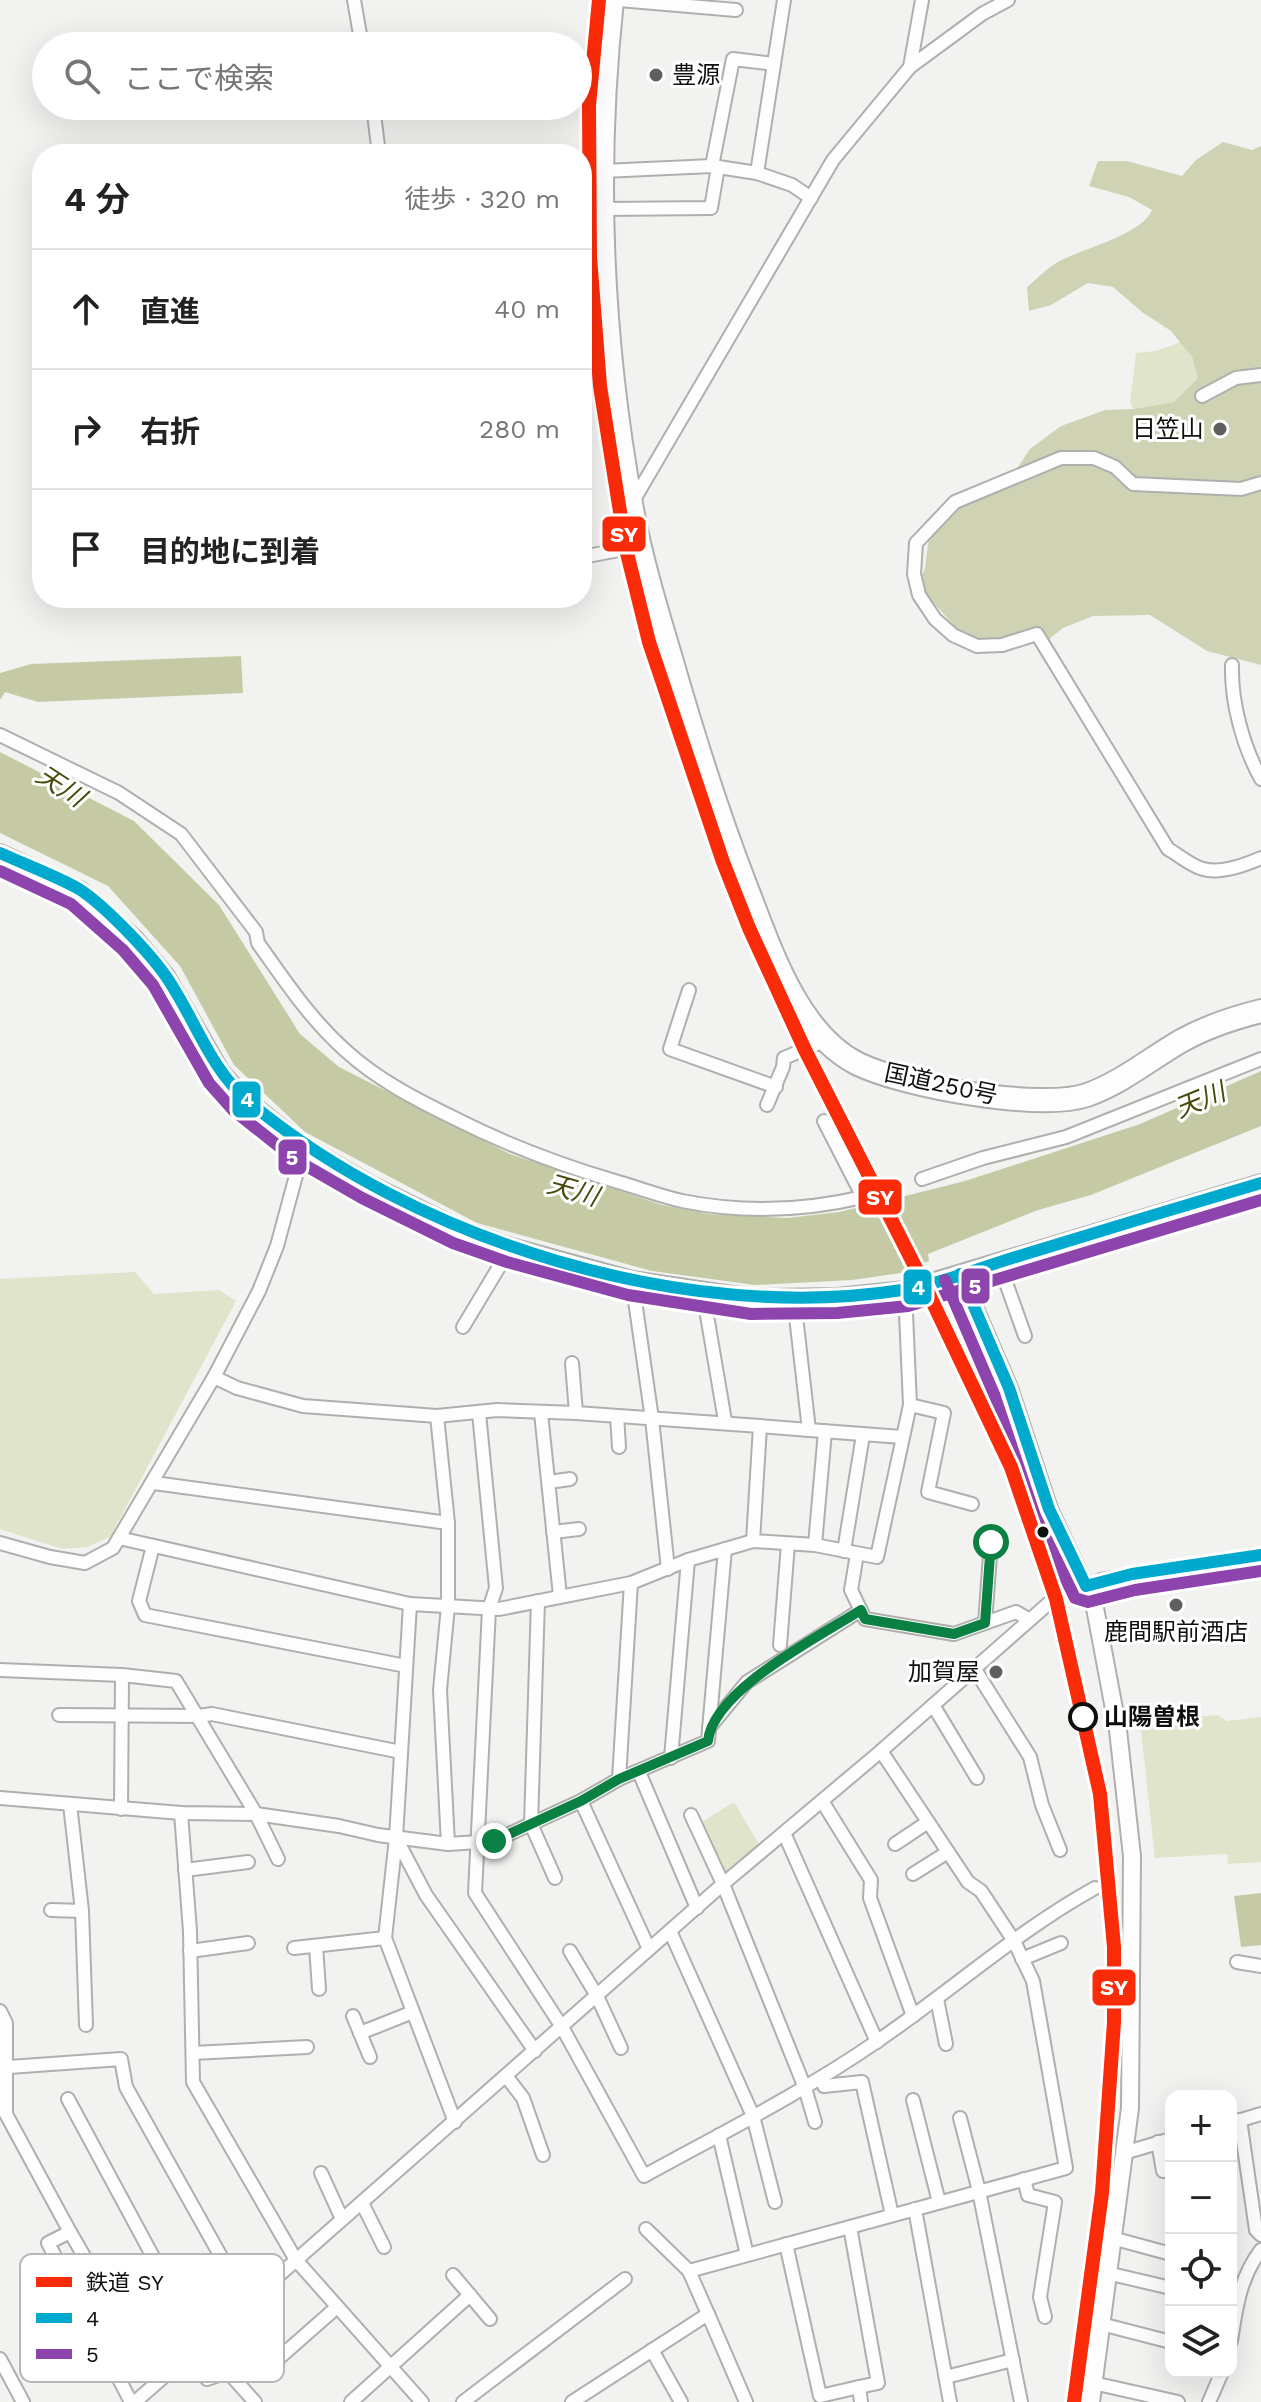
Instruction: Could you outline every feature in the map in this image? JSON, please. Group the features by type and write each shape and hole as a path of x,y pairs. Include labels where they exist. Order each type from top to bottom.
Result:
{"highway":[{"name":"国道250号","path":"612,0 603,171 608,327 617,419 631,505 678,685 730,844 767,939 807,1018 824,1041 858,1064 905,1081 1018,1100 1057,1101 1085,1096 1184,1039 1233,1018 1261,1011"}],"main road":[{"path":"0,853 80,890 135,939 166,976 221,1072 244,1098 304,1146 419,1210 458,1228 511,1247 632,1280 752,1298 794,1299 905,1290 1261,1183"},
{"path":"960,1274 1009,1388 1049,1509 1095,1608 1118,1730 1132,1856 1130,2108 1091,2402"}],"street":[{"path":"354,0 360,32"},
{"path":"619,0 736,10"},
{"path":"757,173 784,0"},
{"path":"910,67 922,0"},
{"path":"631,505 833,160 910,67 982,14 1008,0"},
{"path":"604,209 711,208 733,59 774,64"},
{"path":"375,120 378,144"},
{"path":"603,171 715,167 757,173 792,185 811,198"},
{"path":"1202,396 1236,378 1261,375"},
{"path":"1261,483 1241,489 1133,484 1115,467 1094,458 1061,458 955,502 916,543 914,574 919,595 935,619 953,635 977,646 1002,645 1037,634 1168,849 1202,869 1216,870 1261,858"},
{"path":"592,556 640,546"},
{"path":"1232,665 1231,687 1241,728 1261,779"},
{"path":"0,735 119,793 181,834 256,932 258,943 313,1020 348,1053 392,1087 502,1143 559,1165 681,1201 789,1209 826,1206 863,1197 824,1121"},
{"path":"689,990 670,1049 776,1087"},
{"path":"767,1105 784,1058 824,1041"},
{"path":"922,1179 983,1158 1066,1137 1261,1059"},
{"path":"0,1543 85,1563 113,1548 154,1483 259,1291 277,1246 304,1146"},
{"path":"463,1327 511,1247"},
{"path":"999,1263 1025,1336"},
{"path":"632,1280 652,1419 668,1569"},
{"path":"119,1538 410,1604 489,1609 631,1583 688,1560 753,1541 815,1545 877,1557 910,1405 905,1290"},
{"path":"703,1292 725,1421"},
{"path":"794,1299 809,1430"},
{"path":"572,1363 576,1413"},
{"path":"214,1377 237,1388 303,1406 437,1416 497,1410 576,1413 725,1421 902,1437"},
{"path":"910,1405 944,1413 928,1492 972,1504"},
{"path":"479,1413 496,1588 489,1609 475,1893 562,2027 644,2176 821,2079 937,1999 1050,1913 1095,1888"},
{"path":"541,1413 560,1596"},
{"path":"437,1416 448,1523 448,1606 440,1690 448,1844"},
{"path":"617,1416 619,1447"},
{"path":"753,1541 760,1426"},
{"path":"815,1545 825,1431"},
{"path":"863,1435 850,1552 851,1590 865,1619 954,1634 1016,1612 1028,1619"},
{"path":"549,1482 570,1479"},
{"path":"154,1483 448,1523"},
{"path":"553,1532 579,1529"},
{"path":"985,1623 991,1542"},
{"path":"780,1645 788,1544"},
{"path":"153,1546 139,1601 145,1615 406,1666"},
{"path":"0,1798 181,1813 256,1814 448,1844 494,1841 581,1801 619,1779 708,1741 725,1549"},
{"path":"284,2271 723,1884 881,1751 1049,1603 1086,1586 1132,1574 1261,1555"},
{"path":"671,1758 688,1560"},
{"path":"619,1779 631,1583"},
{"path":"538,1601 531,1824 555,1878"},
{"path":"410,1604 396,1838 385,1938 455,2122"},
{"path":"709,1728 747,1682 861,1610"},
{"path":"974,1668 1030,1757 1042,1805 1060,1850"},
{"path":"0,1670 122,1675 176,1681 256,1814 278,1859"},
{"path":"121,1809 122,1675"},
{"path":"933,1705 977,1778"},
{"path":"59,1715 122,1717 212,1714 401,1752"},
{"path":"689,2271 1066,2168 1033,1981 1014,1941 981,1891 968,1882 881,1751"},
{"path":"639,1772 697,1908"},
{"path":"581,1801 649,1949"},
{"path":"822,1801 871,1880 870,1898 913,2016"},
{"path":"70,1804 82,1911 86,2025"},
{"path":"181,1813 190,1951 193,2082 296,2260 422,2402"},
{"path":"691,1815 723,1884 805,2088 815,2122"},
{"path":"895,1844 928,1822"},
{"path":"784,1833 877,2042"},
{"path":"396,1838 426,1895 535,2051"},
{"path":"913,1874 948,1852"},
{"path":"185,1870 248,1862"},
{"path":"51,1910 82,1911"},
{"path":"670,1931 753,2116 775,2202"},
{"path":"294,1948 385,1938"},
{"path":"190,1951 248,1943"},
{"path":"1022,1959 1061,1943"},
{"path":"316,1946 319,1989"},
{"path":"570,1951 597,1996 621,2048"},
{"path":"1237,1962 1261,1966"},
{"path":"69,1983 85,1982"},
{"path":"937,1999 946,2044"},
{"path":"0,2011 6,2023 2,2063 6,2114 83,2254"},
{"path":"360,2033 413,2012"},
{"path":"353,2016 370,2057"},
{"path":"193,2053 307,2047"},
{"path":"2,2063 9,2067 121,2059 126,2087 198,2204 223,2254"},
{"path":"506,2076 523,2098 543,2155"},
{"path":"821,2079 824,2086 862,2082 892,2215"},
{"path":"68,2099 152,2254"},
{"path":"913,2100 939,2202"},
{"path":"1237,2121 1261,2114"},
{"path":"960,2118 979,2191 1021,2402"},
{"path":"519,2131 532,2126"},
{"path":"922,2133 935,2129"},
{"path":"1237,2132 1256,2230 1261,2235"},
{"path":"719,2135 747,2255"},
{"path":"1124,2153 1164,2140 1163,2171"},
{"path":"321,2173 342,2219"},
{"path":"1024,2179 1028,2195 1055,2202 1039,2261 1040,2297 1045,2317"},
{"path":"362,2203 384,2247"},
{"path":"915,2209 942,2320 950,2402"},
{"path":"786,2244 820,2396 878,2383 850,2227"},
{"path":"646,2229 689,2271 746,2402"},
{"path":"54,2254 48,2243 70,2232"},
{"path":"1112,2238 1165,2252"},
{"path":"1237,2296 1248,2267 1261,2250"},
{"path":"1107,2273 1165,2287"},
{"path":"453,2275 490,2319"},
{"path":"463,2402 625,2279"},
{"path":"351,2402 470,2295"},
{"path":"284,2354 337,2307"},
{"path":"572,2402 708,2314"},
{"path":"1101,2324 1165,2340"},
{"path":"652,2350 681,2402"},
{"path":"0,2359 23,2402"},
{"path":"946,2377 1013,2360"},
{"path":"1209,2402 1219,2378"},
{"path":"122,2382 133,2402 157,2382"},
{"path":"237,2382 255,2402"},
{"path":"1093,2383 1178,2402"},
{"path":"859,2387 861,2402"}],"shaded area":[{"path":"1223,142 1252,150 1261,146 1261,665 1207,651 1150,615 1093,616 1063,628 1044,643 984,645 964,637 918,585 925,568 929,537 964,504 1006,485 1030,449 1061,426 1105,410 1174,402 1198,378 1192,357 1171,331 1113,287 1088,283 1051,305 1029,311 1027,287 1058,262 1136,227 1152,210 1129,197 1089,186 1098,161 1127,161 1182,176 1196,160"},
{"path":"1181,342 1192,357 1198,378 1174,402 1133,409 1130,402 1136,353 1156,351"},
{"path":"135,1272 154,1294 219,1290 236,1301 110,1537 87,1547 62,1549 0,1529 0,1279"},
{"path":"1218,1715 1227,1721 1261,1717 1261,1862 1228,1864 1227,1854 1155,1858 1140,1722"},
{"path":"734,1802 759,1844 724,1873 700,1823"}],"water":[{"path":"241,656 243,693 38,702 5,692 0,700 0,673 31,664"},
{"name":"天川","path":"0,752 134,821 219,905 300,1034 339,1067 510,1154 662,1205 710,1214 787,1218 839,1212 868,1205 885,1189 901,1197 965,1181 1140,1124 1261,1071 1261,1126 1091,1195 1038,1210 928,1254 929,1261 901,1273 852,1280 755,1285 652,1271 477,1223 305,1132 234,1065 180,966 108,886 0,833"},
{"path":"1261,1893 1261,1945 1241,1947 1234,1896"}],"rail line":[{"name":"SY","path":"592,74 599,0"},
{"name":"SY","path":"589,120 589,144"},
{"name":"SY","path":"592,283 600,386 626,549 649,642 723,862 749,928 805,1050 925,1286 1011,1467 1056,1599 1100,1794 1114,1947 1114,2022 1102,2193 1074,2402"}],"transit line":[{"name":"4","path":"0,853 79,889 113,917 165,975 212,1057 234,1088 315,1151 390,1194 471,1231 556,1261 644,1282 732,1294 818,1297 902,1290 946,1280 1261,1183"},
{"name":"5","path":"0,871 71,904 123,950 153,985 209,1083 233,1110 296,1160 362,1198 453,1243 507,1262 628,1295 751,1314 837,1313 908,1306 1261,1200"},
{"name":"4","path":"960,1274 1009,1388 1049,1509 1086,1586 1132,1574 1261,1555"},
{"name":"5","path":"945,1280 994,1394 1035,1516 1075,1598 1088,1602 1135,1590 1261,1571"}],"place":[{"name":"豊源","path":"656,75"},
{"name":"日笠山","path":"1220,429"},
{"name":"鹿間駅前酒店","path":"1176,1605"},
{"name":"加賀屋","path":"996,1672"},
{"name":"山陽曽根","path":"1083,1717"}],"route":[{"path":"494,1841 581,1801 619,1779 708,1741 709,1728 747,1682 861,1610 865,1619 954,1634 985,1623 991,1542"}]}
